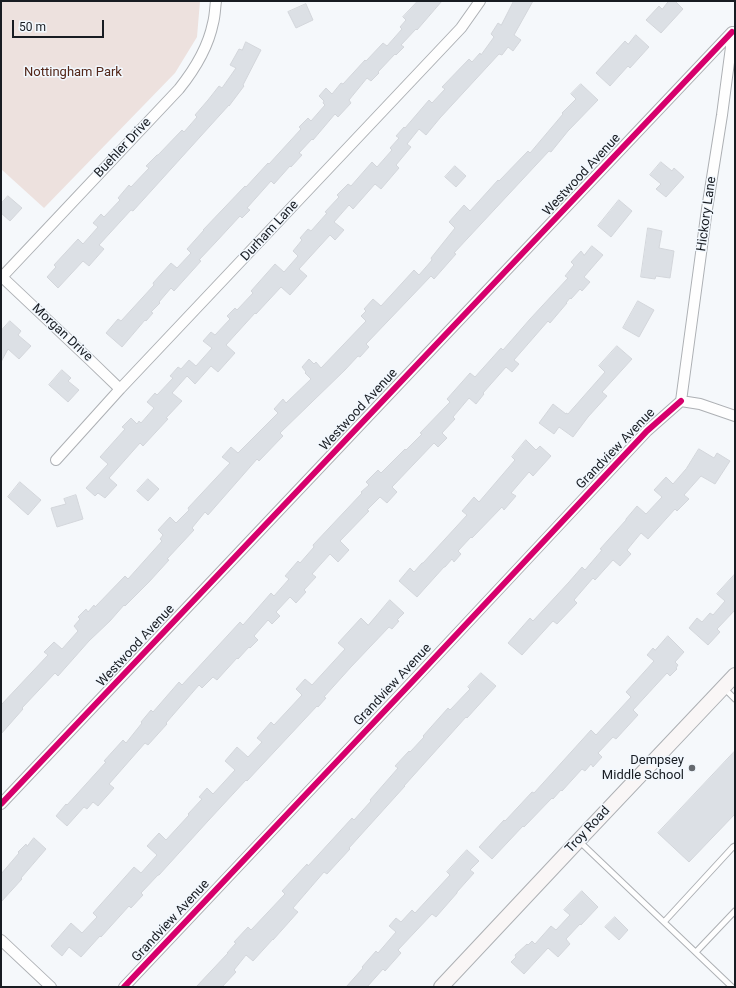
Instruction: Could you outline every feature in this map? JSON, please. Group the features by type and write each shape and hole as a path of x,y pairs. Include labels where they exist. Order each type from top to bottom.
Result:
{"street":[{"name":"Buehler Drive","path":"1,277 179,89 190,74 206,44 213,23 216,1"},
{"name":"Durham Lane","path":"56,460 120,389 461,28 480,1"},
{"name":"Hickory Lane","path":"680,400 734,30"},
{"name":"Westwood Avenue","path":"1,804 734,30"},
{"name":"Morgan Drive","path":"1,277 120,389"},
{"path":"680,400 700,404 735,416"},
{"name":"Grandview Avenue","path":"124,987 647,431 680,400"},
{"name":"Troy Road","path":"441,987 735,675"},
{"path":"1,940 51,987"}],"lane":[{"path":"723,687 735,698"},
{"path":"578,840 732,987"},
{"path":"664,922 735,846"},
{"path":"696,952 735,911"}],"green space":[{"name":"Nottingham Park","path":"1,1 200,1 197,37 175,73 44,208 1,169"}],"building":[{"path":"418,1 442,1 417,30 416,29 401,45 404,47 396,55 395,54 378,72 379,73 371,81 367,78 349,100 351,103 338,117 335,114 313,140 312,139 299,153 302,155 291,167 290,166 274,184 271,181 247,208 250,210 242,218 240,216 199,260 201,261 174,291 171,288 151,312 153,313 122,347 106,333 118,319 121,321 154,285 153,283 171,263 177,268 191,253 187,249 203,230 268,163 269,164 301,129 299,127 308,118 311,121 325,105 323,103 324,101 319,96 326,88 332,94 341,83 343,84 383,43 387,46 402,29 400,27 406,20 403,17"},
{"path":"514,1 533,1 514,35 521,40 513,51 508,47 502,55 499,54 426,135 419,129 407,144 411,147 396,165 399,168 381,189 375,184 353,209 349,205 334,222 344,230 335,240 330,235 299,269 307,276 290,295 281,287 256,314 255,313 226,345 235,353 218,372 211,366 195,384 187,376 172,393 182,401 166,418 168,419 143,446 140,443 109,478 117,485 105,498 98,493 95,496 86,488 108,464 100,457 125,429 122,427 131,418 137,424 139,421 141,423 154,408 147,402 155,393 157,395 173,378 170,376 178,367 181,369 189,360 196,366 212,348 203,341 211,332 215,335 230,319 227,316 235,308 237,310 253,293 251,291 275,264 284,272 298,256 293,251 302,240 300,238 308,229 311,231 327,213 325,212 339,197 337,195 348,184 351,186 372,162 377,167 392,150 390,148 399,138 396,136 404,127 405,128 429,100 432,103 445,89 442,87 469,59 472,62 480,53 481,55 494,37 491,34 498,23 501,25"},
{"path":"669,1 675,1 683,9 661,33 646,20 659,6 662,9"},
{"path":"306,4 313,20 296,28 288,12"},
{"path":"636,35 649,47 630,68 628,66 610,86 596,73 625,41 628,44"},
{"path":"246,42 261,50 243,85 244,86 229,106 133,211 131,210 99,245 104,249 89,266 83,261 58,288 47,277 56,267 54,265 78,239 83,244 98,227 93,223 101,214 104,217 120,200 118,198 129,185 131,187 149,168 146,166 182,130 184,132 197,117 195,115 219,86 222,88 236,68 230,65 239,49 242,50"},
{"path":"581,84 598,100 568,131 551,152 549,151 454,253 456,254 434,279 431,276 366,344 369,347 360,357 358,356 280,433 283,436 259,461 257,459 208,515 205,512 192,528 194,530 167,559 169,560 149,582 89,641 58,676 55,673 22,708 23,709 1,734 1,705 48,655 44,652 54,642 62,649 78,631 74,626 80,619 78,617 86,609 88,612 94,605 95,607 125,576 128,579 162,541 160,539 163,535 158,530 170,517 176,523 230,463 222,457 231,447 238,453 278,413 274,409 283,399 286,403 311,379 302,367 309,359 314,364 316,362 321,368 366,321 361,316 366,311 364,309 373,299 381,306 414,270 419,275 455,228 449,222 464,205 470,211 498,180 499,181 528,151 530,153 563,114 562,113 576,99 571,94"},
{"path":"661,162 672,171 674,168 684,177 666,197 656,189 661,184 650,175"},
{"path":"455,166 466,176 456,187 445,177"},
{"path":"8,196 22,208 10,221 1,213 1,204"},
{"path":"619,200 632,211 611,237 598,226"},
{"path":"648,228 662,231 659,248 674,251 670,278 656,276 655,279 641,277"},
{"path":"592,246 603,255 584,277 590,282 582,291 580,289 571,299 570,298 550,323 548,321 514,360 519,364 512,372 506,367 483,393 484,394 476,404 469,398 453,417 455,419 442,433 447,438 438,447 434,443 392,487 397,492 387,503 380,497 367,510 369,511 340,541 349,550 338,562 330,554 312,574 316,577 304,590 306,592 296,603 290,597 276,612 280,616 272,624 268,620 254,636 258,640 238,659 237,658 217,680 213,677 202,688 199,685 148,745 145,743 109,784 114,788 98,806 93,802 87,809 84,807 67,826 56,816 106,762 104,761 123,740 126,743 151,710 153,712 179,682 182,685 240,622 243,625 271,593 274,596 289,579 285,576 298,561 300,563 314,547 313,545 369,485 366,482 378,470 381,473 422,434 420,433 450,402 447,399 470,373 475,377 501,348 503,350 568,278 565,276 574,265 571,262 581,251 584,255"},
{"path":"638,301 654,310 639,337 623,328"},
{"path":"10,321 21,331 18,335 31,346 19,359 8,349 1,362 1,331"},
{"path":"617,346 632,359 602,392 607,396 588,417 573,437 559,427 554,434 539,423 553,404 568,414 605,372 599,366"},
{"path":"62,370 71,378 68,381 79,390 68,402 49,385"},
{"path":"526,440 536,450 540,446 551,456 533,476 529,472 511,493 516,496 504,510 502,507 472,538 471,537 458,551 461,554 454,562 452,559 417,597 399,581 410,568 414,572 467,515 462,511 474,497 479,502 515,460 512,457"},
{"path":"699,449 714,458 717,453 730,461 715,484 701,476 684,495 689,499 677,511 675,509 648,539 641,533 627,550 631,554 620,566 613,560 595,580 593,578 574,600 577,603 557,624 553,621 522,655 508,643 530,618 533,621 582,567 585,570 602,550 600,549 637,506 646,514 662,497 654,490 666,477 673,484 686,469"},
{"path":"148,479 159,489 148,501 137,491"},
{"path":"20,482 41,500 28,515 8,497"},
{"path":"76,495 83,519 57,527 51,508 66,504 64,499"},
{"path":"735,574 735,610 717,629 720,632 708,645 689,628 697,618 702,622 710,613 713,615 725,601 717,594"},
{"path":"390,600 404,613 397,620 399,621 392,629 389,627 351,667 324,697 326,698 318,707 317,706 247,781 246,780 141,893 143,895 131,908 129,906 81,957 69,947 62,956 51,946 71,923 82,933 97,917 93,913 134,867 141,873 157,855 147,846 159,833 166,840 202,799 199,797 207,788 213,794 235,770 225,761 237,747 248,757 262,742 257,738 271,722 274,725 302,695 296,689 305,679 312,685 345,649 338,643 361,618 368,625"},
{"path":"668,636 684,652 675,662 678,665 676,668 677,669 670,676 667,673 633,710 638,715 616,739 613,737 598,753 602,757 593,767 591,764 585,771 582,769 562,791 561,790 553,799 552,798 524,827 523,826 492,859 479,847 532,792 534,793 591,730 596,735 631,697 626,692 654,661 647,655 653,648 655,650"},
{"path":"481,673 496,686 467,718 466,717 327,874 324,872 293,908 298,912 273,940 253,961 246,955 234,970 236,972 222,987 196,987 228,953 236,943 234,942 248,927 251,930 285,894 282,891 307,864 308,866 352,818 354,820 398,768 395,766 424,737 423,736 448,708 450,710 470,689 468,687"},
{"path":"735,751 735,814 689,862 658,833"},
{"path":"34,838 46,849 1,902 1,874 19,853 18,852 26,844 27,846"},
{"path":"467,850 479,861 470,870 474,873 436,917 432,914 398,950 401,953 385,971 383,969 367,987 346,987 376,951 378,953 396,932 389,926 396,918 401,922 412,910 415,913 450,875 447,872"},
{"path":"582,891 598,907 566,939 570,944 558,957 548,948 524,974 511,962 516,957 515,955 532,941 535,944 551,926 556,930 570,915 564,910"},
{"path":"615,917 628,930 619,940 605,927"}],"cycle path":[{"path":"1,804 732,32"},
{"path":"124,987 647,431 681,401"}],"place":[{"name":"Dempsey Middle School","path":"692,768"}]}
